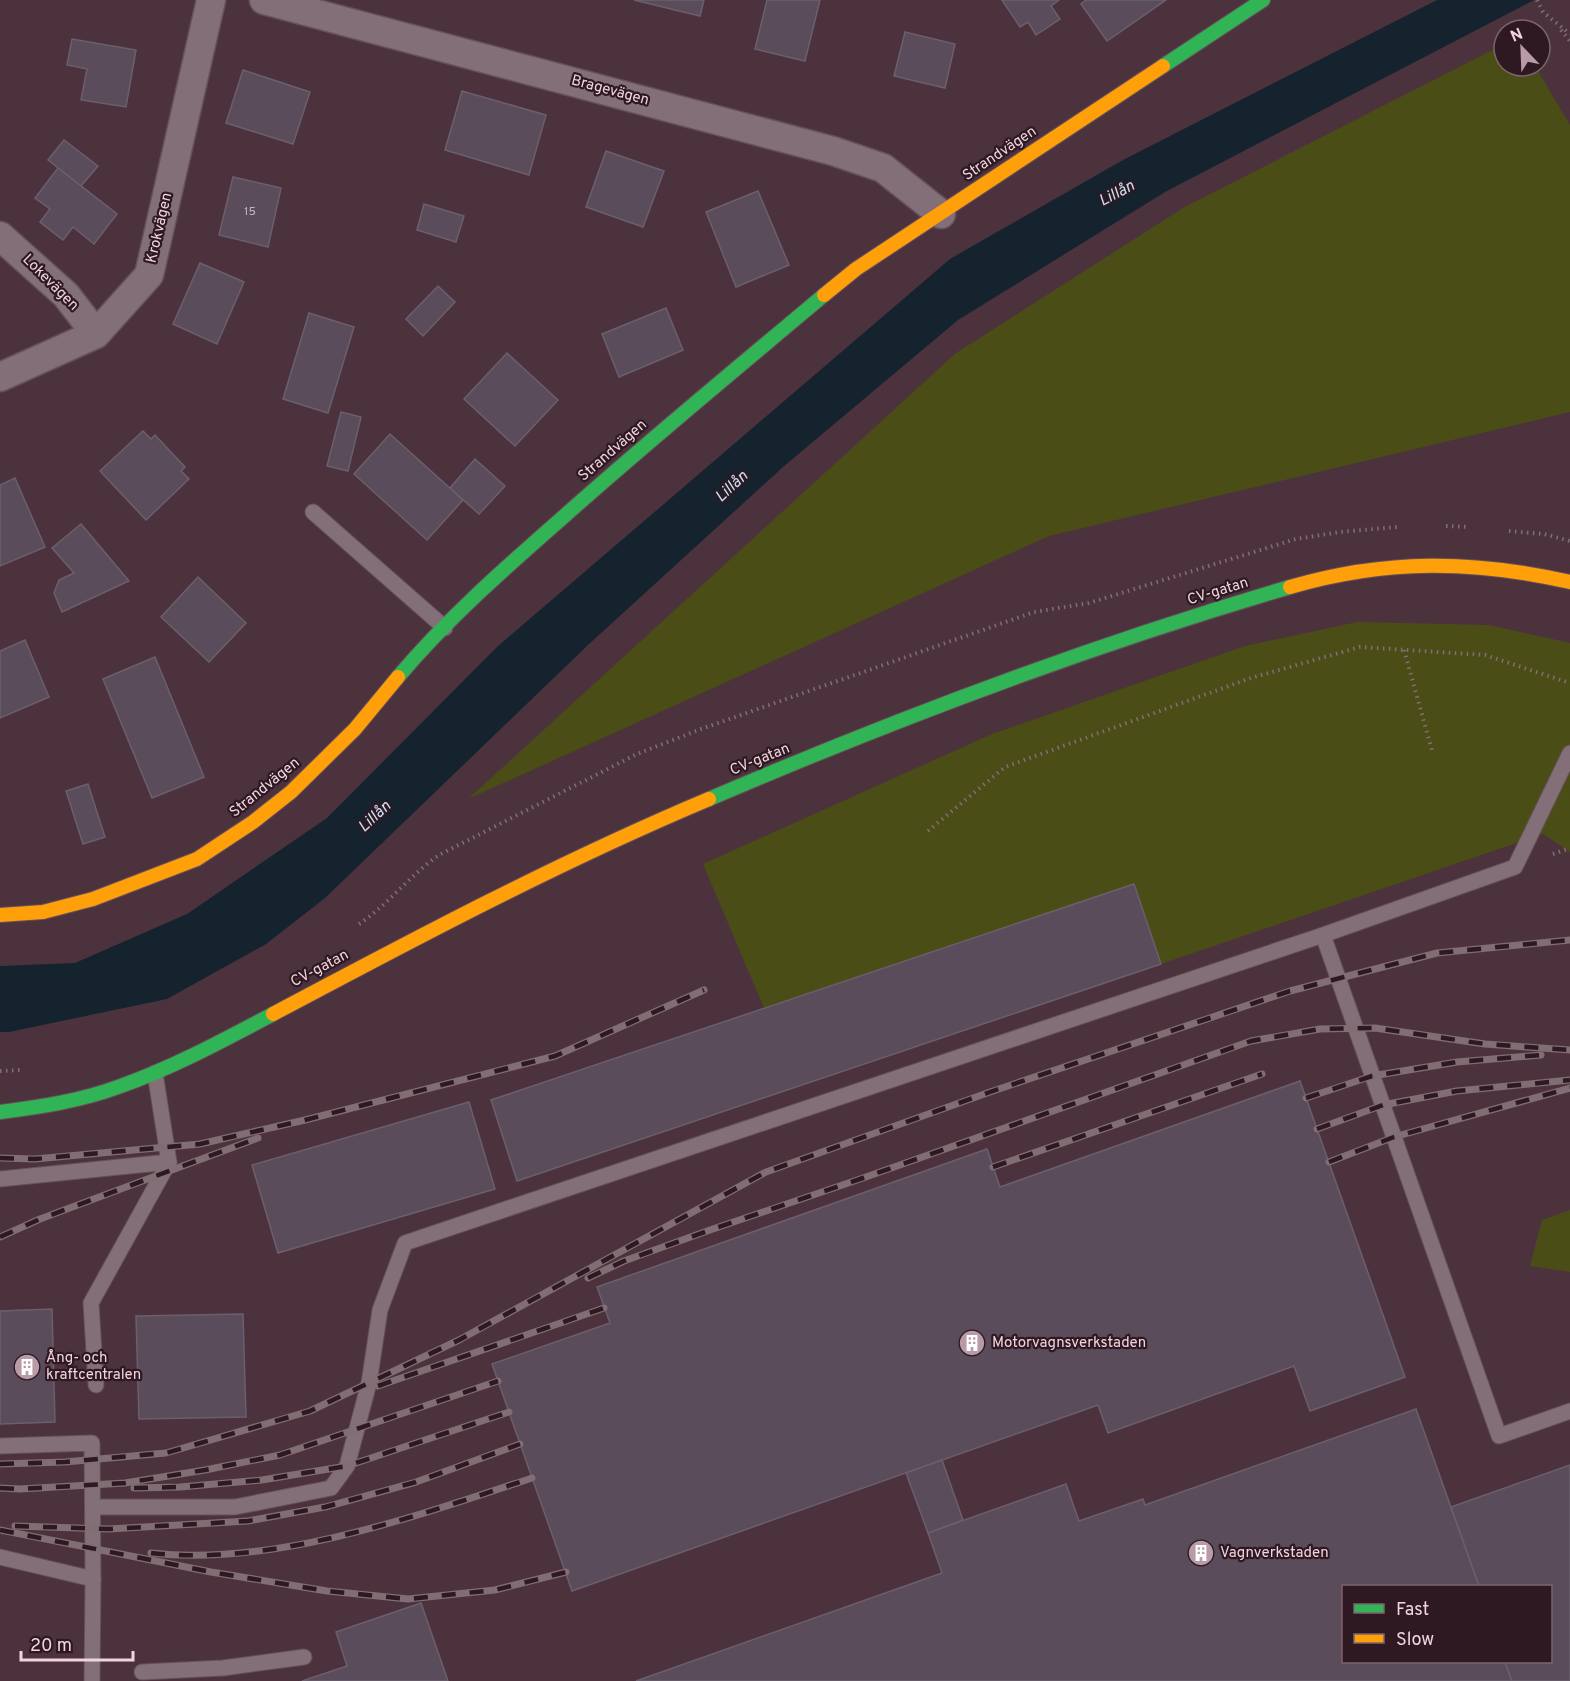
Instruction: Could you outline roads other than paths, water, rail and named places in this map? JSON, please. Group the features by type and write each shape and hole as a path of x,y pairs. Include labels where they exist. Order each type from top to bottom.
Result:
{"street":[{"name":"Krokvägen","path":"0,377 96,334 149,275 212,0"},
{"name":"Bragevägen","path":"264,0 833,151 883,168 941,214"},
{"name":"Strandvägen","path":"0,915 43,912 93,899 136,884 197,859 254,822 291,792 355,729 414,658 487,584 642,447 856,270 1263,0"},
{"name":"Lokevägen","path":"0,236 66,295 96,334"},
{"name":"CV-gatan","path":"0,1112 77,1098 155,1073 202,1052 346,973 479,906 710,799 869,733 1008,680 1141,634 1318,578 1389,566 1438,564 1486,567 1534,573 1570,582"}],"lane":[{"path":"313,512 445,628"},
{"path":"93,1507 235,1507 331,1488 347,1466 369,1383 380,1310 405,1243 1323,935 1515,867 1570,753"},
{"path":"1323,935 1499,1436 1570,1411"},
{"path":"96,1385 92,1303 169,1162 155,1073"},
{"path":"0,1179 169,1162"},
{"path":"0,1446 92,1443 92,1681"},
{"path":"0,1557 93,1579"},
{"path":"142,1672 223,1675 304,1657"}],"water":[{"name":"Lillån","path":"1437,0 1534,0 1499,18 1492,18 1492,22 1165,192 958,320 783,467 588,645 325,898 266,944 167,999 0,1032 0,966 75,963 187,914 327,818 497,647 950,259 1123,160"}],"railway":[{"path":"0,1464 65,1462 166,1453 310,1411 459,1340 766,1172 990,1092 1290,991 1437,953 1570,940"},
{"path":"0,1158 35,1159 200,1144 305,1120 555,1056 704,990"},
{"path":"588,1278 624,1261 710,1230 1251,1041 1320,1029 1375,1028 1485,1044 1570,1050"},
{"path":"1306,1098 1372,1076 1457,1062 1541,1055"},
{"path":"993,1167 1262,1074"},
{"path":"1317,1129 1383,1105 1457,1091 1570,1080"},
{"path":"1329,1162 1394,1137 1570,1088"},
{"path":"0,1237 40,1219 258,1138"},
{"path":"378,1386 604,1308"},
{"path":"0,1488 125,1483 280,1455 498,1381"},
{"path":"134,1488 180,1487 262,1480 347,1466 509,1412"},
{"path":"15,1526 109,1529 248,1521 325,1507 416,1482 520,1444"},
{"path":"151,1553 198,1555 246,1553 295,1545 393,1522 532,1478"},
{"path":"0,1530 211,1572 327,1591 408,1599 495,1590 566,1572"}],"place":[{"name":"Motorvagnsverkstaden","path":"972,1343"},
{"name":"Ång- och kraftcentralen","path":"27,1367"},
{"name":"Vagnverkstaden","path":"1201,1553"}]}
